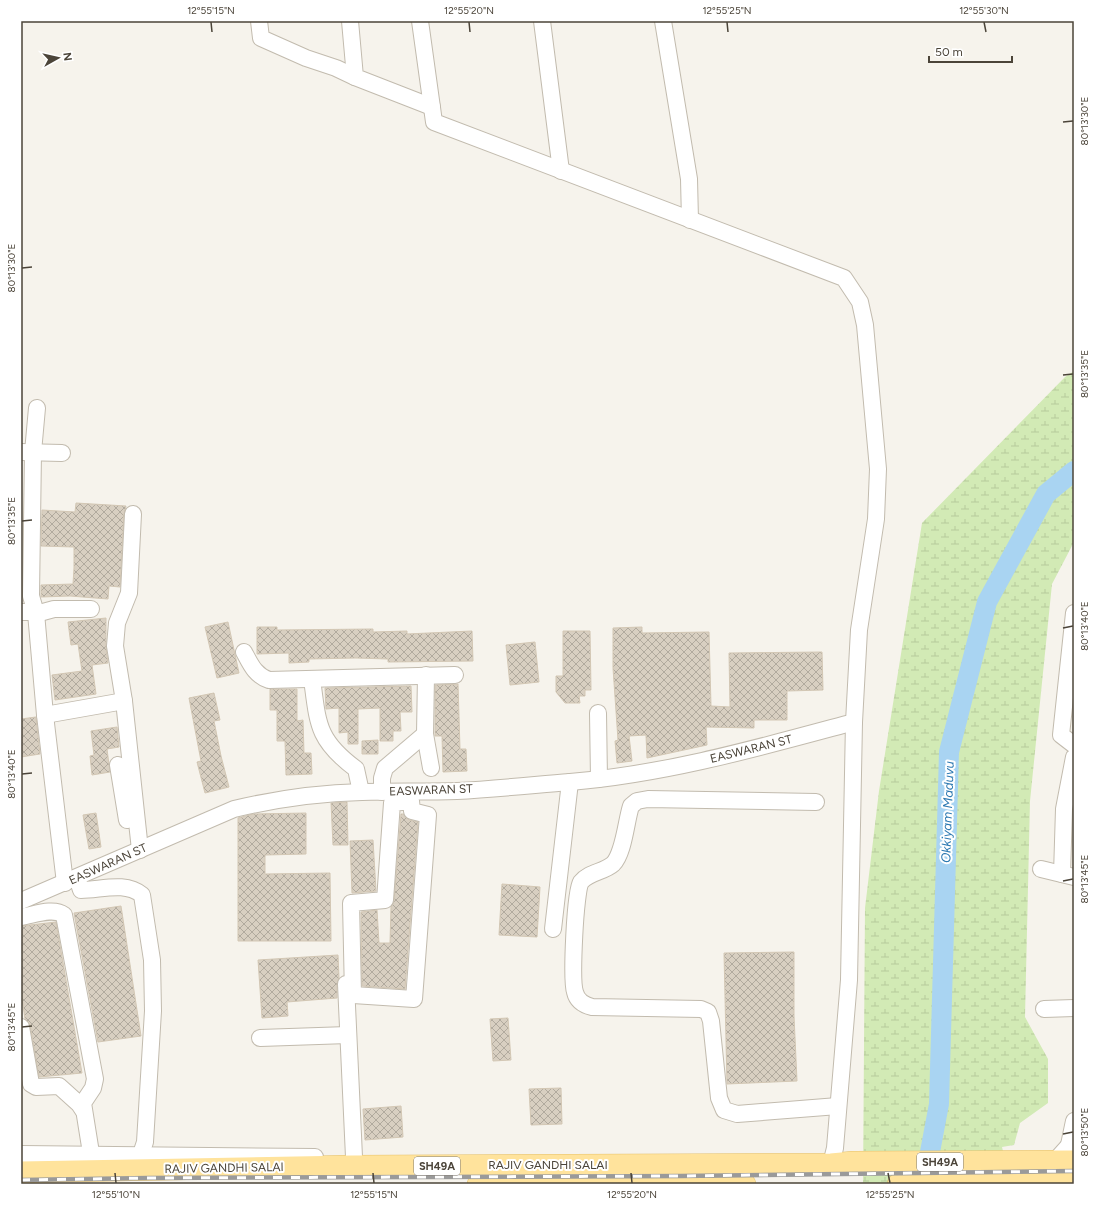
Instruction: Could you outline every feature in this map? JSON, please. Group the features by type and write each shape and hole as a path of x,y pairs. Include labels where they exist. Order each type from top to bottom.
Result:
{"main road":[{"name":"RAJIV GANDHI SALAI","path":"21,1172 50,1162 351,1166 832,1164 854,1162 1027,1162 1068,1152"},
{"name":"SH49A","path":"898,1184 1065,1182"},
{"name":"RAJIV GANDHI SALAI","path":"478,1184 745,1184"}],"street":[{"path":"259,21 261,38 306,58 336,68 432,107"},
{"path":"350,21 355,77"},
{"path":"420,21 434,122 844,278 860,302 865,325 878,469 876,519 859,630 854,722 849,980 835,1148 832,1164"},
{"path":"542,21 561,171"},
{"path":"663,21 689,179 690,220"},
{"path":"37,408 27,452 31,596 28,613 71,881 81,890 131,888 142,895 152,960 153,1011 146,1134 141,1154"},
{"path":"27,452 62,453"},
{"path":"133,514 129,593 117,623 115,646 124,701 137,852"},
{"path":"28,613 54,609 91,609"},
{"path":"1074,613 1061,735 1074,745"},
{"path":"244,652 253,669 261,677 270,680 455,675"},
{"path":"426,676 425,734 431,768"},
{"path":"312,678 318,723 324,738 345,761 356,769 361,792"},
{"path":"45,715 124,701"},
{"path":"598,713 599,779"},
{"name":"EASWARAN ST","path":"21,901 71,881 234,808 308,796 361,792 392,795 599,779 647,772 736,754 854,722"},
{"path":"392,795 412,801 412,811 428,815 414,999 353,996 351,903 385,900 392,795 382,778 385,768 425,734"},
{"path":"1041,869 1068,875 1064,809 1073,762"},
{"path":"118,765 137,852"},
{"path":"553,929 570,782"},
{"path":"816,802 648,799 637,801 631,806 620,851 613,863 590,875 580,883 577,899 573,975 575,993 582,1004 592,1007 701,1009 708,1012 711,1021 719,1098 724,1110 737,1114 838,1106"},
{"path":"106,865 113,888"},
{"path":"341,894 354,1157"},
{"path":"21,917 51,911 59,912 64,915 95,1078 93,1088 83,1103 90,1154"},
{"path":"1044,1009 1074,1008"},
{"path":"21,1027 31,1084 36,1087 59,1086 79,1104 83,1110"},
{"path":"260,1038 348,1035"},
{"path":"1068,1152 1074,1121"},
{"path":"21,1154 50,1162 90,1154 354,1157 689,1155 806,1164"}],"green space":[{"path":"1074,371 1074,542 1052,584 1030,801 1025,1017 1048,1059 1048,1103 1020,1123 1014,1145 1002,1147 1011,1184 863,1184 865,908 879,791 922,523 1065,377"}],"building":[{"path":"76,503 126,506 124,514 120,587 109,586 108,599 70,596 41,597 41,585 73,584 74,568 74,547 41,546 42,510 75,512"},
{"path":"106,618 106,647 108,663 92,665 96,694 55,700 52,675 82,671 78,644 71,645 68,622"},
{"path":"228,622 239,673 217,678 205,627"},
{"path":"257,627 277,627 277,630 373,629 373,632 407,631 407,634 472,631 473,661 388,662 388,659 356,658 309,659 309,662 289,663 289,653 257,654"},
{"path":"642,627 642,633 709,632 711,706 730,707 729,653 822,652 823,690 787,691 787,720 754,720 754,728 706,727 707,745 647,758 646,735 629,736 632,761 617,763 615,741 618,740 613,668 613,628"},
{"path":"563,631 590,631 591,690 585,690 585,696 579,696 580,703 565,703 556,692 556,676 563,676"},
{"path":"535,642 539,682 510,685 506,645"},
{"path":"458,684 460,749 466,749 467,771 443,772 442,736 435,736 435,685"},
{"path":"411,686 412,712 400,712 401,731 393,731 393,741 380,741 380,708 358,709 358,744 348,744 348,732 339,733 339,708 326,709 325,688"},
{"path":"270,689 297,689 297,721 303,720 304,753 311,753 312,774 286,775 285,741 277,741 277,710 270,710"},
{"path":"214,693 220,720 214,721 229,787 205,793 197,762 201,761 189,698"},
{"path":"36,717 40,754 21,757 21,719"},
{"path":"117,727 119,747 107,749 110,772 92,775 90,756 94,755 91,731"},
{"path":"378,740 378,754 362,754 362,741"},
{"path":"347,802 348,845 333,845 331,803"},
{"path":"96,813 101,847 89,849 83,815"},
{"path":"306,813 306,854 265,855 265,874 330,873 331,941 238,941 238,818 253,814"},
{"path":"401,814 404,814 409,820 418,822 405,989 362,986 361,912 377,910 379,943 390,943 391,907 394,901"},
{"path":"373,840 376,891 352,893 350,841"},
{"path":"502,884 540,887 537,937 499,935"},
{"path":"121,906 141,1036 98,1042 74,913"},
{"path":"56,922 82,1073 39,1077 30,1025 25,1019 21,992 21,926"},
{"path":"794,952 794,1016 797,1081 727,1084 724,953"},
{"path":"338,955 339,978 337,984 337,998 287,1002 288,1016 262,1018 258,960"},
{"path":"508,1018 511,1060 493,1061 490,1019"},
{"path":"561,1088 562,1124 531,1125 529,1089"},
{"path":"401,1106 403,1137 365,1140 363,1109"}],"waterway":[{"name":"Okkiyam Maduvu","path":"924,1184 939,1104 949,752 987,602 1046,494 1074,471"}],"railway":[{"path":"21,1180 149,1178 681,1176 1074,1171"}]}
